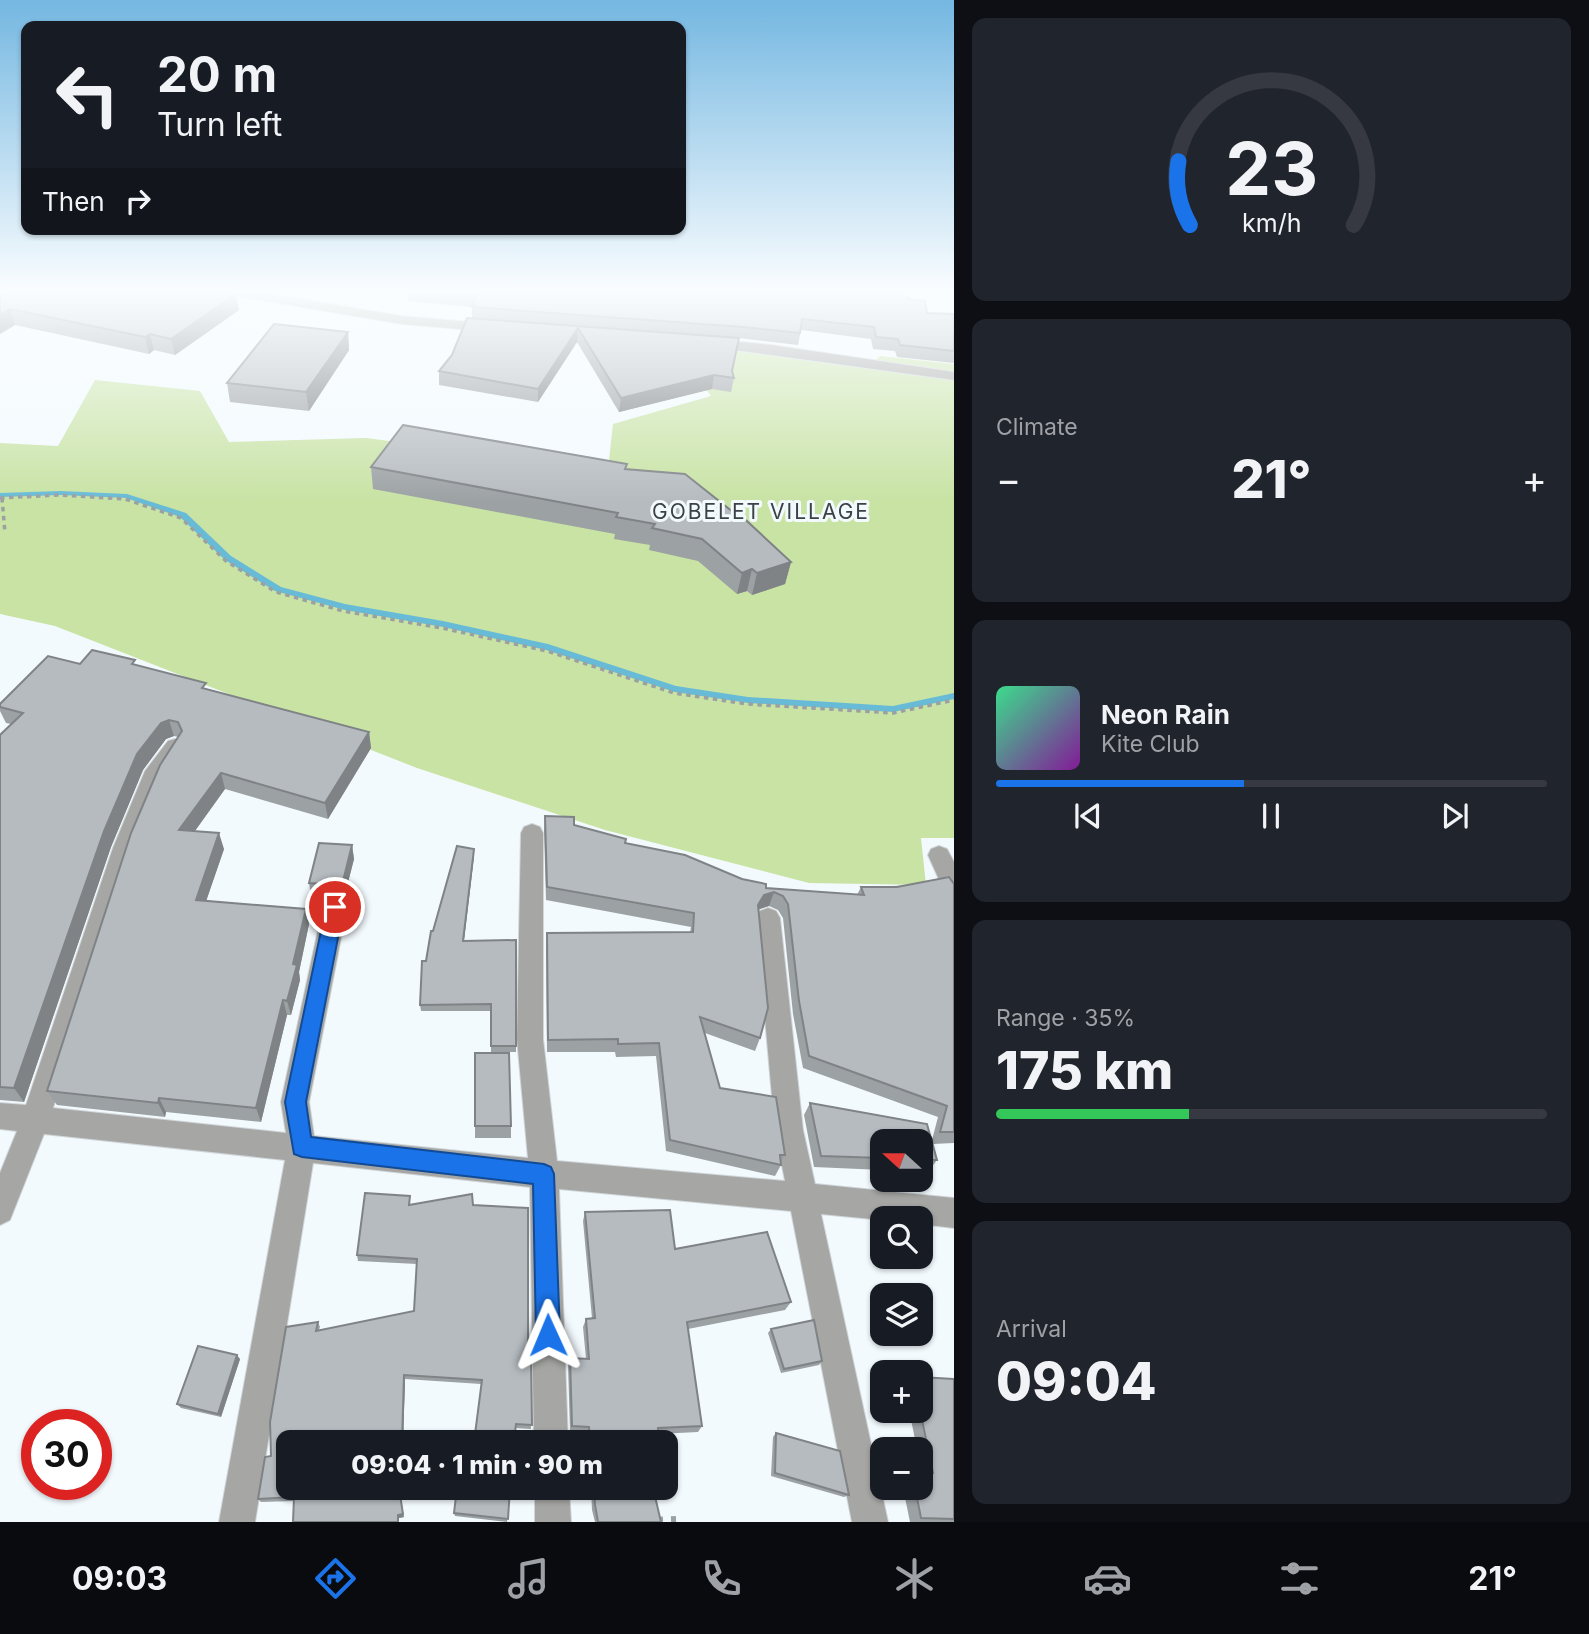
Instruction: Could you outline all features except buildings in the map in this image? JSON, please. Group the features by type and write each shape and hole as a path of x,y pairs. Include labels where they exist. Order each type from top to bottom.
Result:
{"street":[{"path":"831,360 897,371 954,376"},
{"path":"0,1210 36,1118 124,848 153,777 174,746"},
{"path":"532,833 530,1039 544,1174 551,1430"},
{"path":"939,855 954,888"},
{"path":"237,1522 302,1147 295,1102 335,907"},
{"path":"768,918 789,1130 870,1522"},
{"path":"0,1116 544,1174 657,1182 954,1213"},
{"path":"552,1500 553,1522"}],"path":[{"path":"5,533 1,498 59,495 125,499 181,518 226,561 276,592 343,611 442,628 547,651 674,693 747,704 893,713 954,701"},
{"path":"639,1521 676,1519"}],"green space":[{"path":"684,360 802,360 867,369 876,360 954,364 954,838 921,838 926,885 809,883 605,830 417,768 55,626 0,614 0,443 58,446 95,380 200,391 229,442 366,438 608,469 613,424 711,396"}],"waterway":[{"path":"0,495 61,493 127,496 183,515 228,558 278,589 345,607 443,624 548,647 675,689 748,700 893,709 954,696"}],"district":[{"name":"GOBELET VILLAGE","path":"761,512"}],"route":[{"path":"335,907 295,1102 302,1147 544,1174 548,1335"}]}
